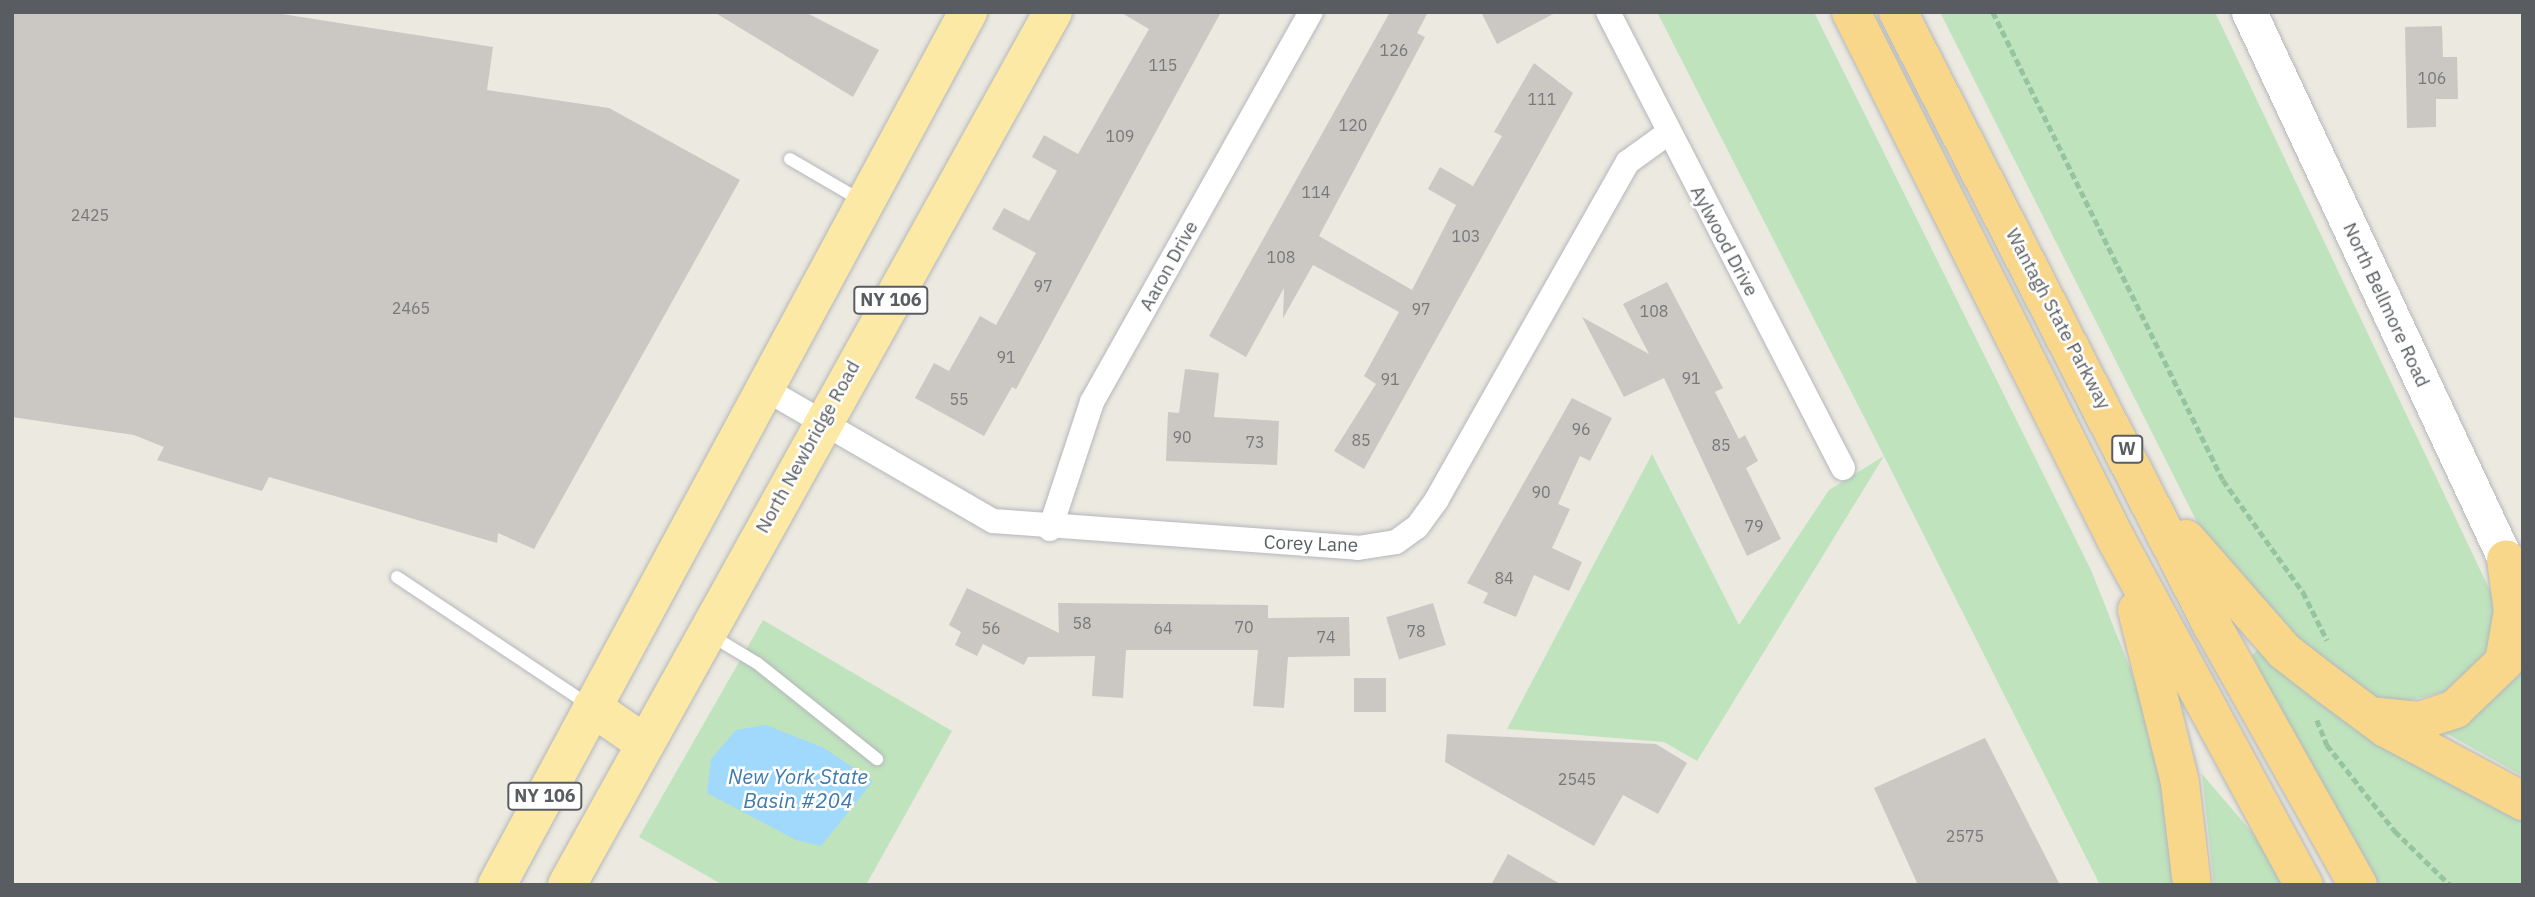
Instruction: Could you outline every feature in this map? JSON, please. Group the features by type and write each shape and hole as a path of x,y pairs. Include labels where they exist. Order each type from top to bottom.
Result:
{"highway":[{"name":"W","path":"1850,12 2117,541 2304,885"},
{"name":"Wantagh State Parkway","path":"1898,12 2155,503 2212,625 2358,885"},
{"path":"2155,503 2284,651 2362,712 2523,801"},
{"path":"2117,541 2170,734 2192,885"},
{"path":"2362,712 2419,721 2477,692 2504,662 2512,638 2505,559"}],"main road":[{"name":"North Newbridge Road","path":"566,885 821,422 1053,12"},
{"name":"NY 106","path":"497,885 865,203 962,14"},
{"path":"592,707 644,743"}],"street":[{"name":"Aaron Drive","path":"1050,529 1092,402 1311,12"},
{"name":"Aylwood Drive","path":"1608,12 1843,468"},
{"name":"North Bellmore Road","path":"2249,12 2523,597"},
{"name":"Corey Lane","path":"765,389 993,521 1050,529 1358,548 1396,542 1417,527 1437,499 1628,162 1668,133"}],"lane":[{"path":"790,159 865,203"},
{"path":"397,577 592,707"},
{"path":"705,633 757,663 877,759"}],"path":[{"path":"1993,12 2223,480 2325,629 2324,682 2316,718 2327,745 2395,831 2450,885"}],"green space":[{"path":"1657,12 1814,12 2091,570 2143,701 2168,812 2175,885 2100,885"},
{"path":"1940,12 2215,12 2494,599 2495,631 2480,663 2448,691 2407,701 2364,695 2305,650 2245,588 2197,522"},
{"path":"1652,454 1739,625 1829,490 1884,456 1697,761 1664,742 1507,729"},
{"path":"763,620 952,731 866,885 723,885 639,837"},
{"path":"2259,648 2379,745 2523,817 2523,885 2379,885 2269,689 2252,655"},
{"path":"2523,660 2523,776 2442,731"},
{"path":"2202,774 2255,836 2283,885 2214,885"}],"water":[{"name":"New York State Basin #204","path":"766,725 824,748 873,781 821,846 796,840 707,793 711,759 736,730"}],"building":[{"path":"12,12 269,12 493,47 487,90 609,108 740,180 534,549 498,533 497,543 269,477 262,491 157,460 164,447 134,435 12,417"},
{"path":"714,12 805,12 879,50 853,97"},
{"path":"1120,12 1221,12 1016,389 1012,387 984,436 915,398 934,363 949,371 980,316 996,325 1036,253 992,229 1004,208 1029,221 1057,171 1032,157 1044,135 1078,154 1149,29"},
{"path":"1390,12 1428,12 1417,33 1425,37 1319,236 1412,290 1456,205 1428,189 1440,167 1473,186 1502,136 1494,132 1534,63 1573,93 1364,469 1334,451 1376,384 1364,376 1399,312 1313,265 1283,318 1284,288 1246,357 1209,336"},
{"path":"1481,12 1557,12 1497,44"},
{"path":"2442,26 2443,57 2457,57 2458,99 2436,99 2436,127 2407,128 2405,27"},
{"path":"1667,282 1723,388 1715,392 1739,439 1745,435 1758,461 1746,468 1781,539 1747,556 1664,378 1624,397 1582,317 1649,354 1623,304"},
{"path":"1185,369 1219,373 1214,417 1279,421 1277,465 1166,461 1168,412 1179,413"},
{"path":"1572,398 1612,418 1590,461 1580,456 1558,504 1570,509 1552,548 1582,562 1569,591 1534,575 1516,617 1483,603 1488,593 1467,583"},
{"path":"967,588 1059,633 1058,603 1268,605 1268,618 1349,617 1350,656 1288,657 1284,708 1253,706 1258,650 1126,650 1123,698 1092,696 1095,656 1028,657 1024,665 983,644 977,656 955,645 961,632 949,625"},
{"path":"1433,603 1446,645 1399,659 1386,617"},
{"path":"1354,678 1386,678 1386,712 1354,712"},
{"path":"1447,734 1656,744 1687,763 1658,814 1623,795 1594,846 1445,762"},
{"path":"1985,738 2060,885 1918,885 1874,788"},
{"path":"1508,854 1562,885 1491,885"}]}
